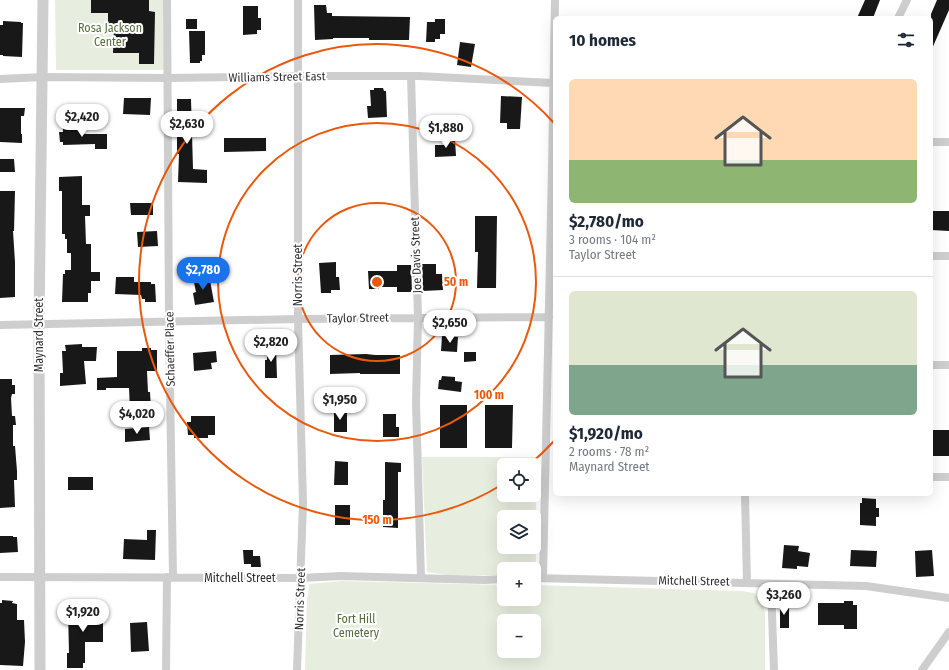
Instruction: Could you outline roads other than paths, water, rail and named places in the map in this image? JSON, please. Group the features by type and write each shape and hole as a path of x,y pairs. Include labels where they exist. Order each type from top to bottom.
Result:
{"street":[{"name":"Maynard Street","path":"40,670 39,323 43,0"},
{"name":"Schaeffer Place","path":"166,670 170,577 167,0"},
{"name":"Norris Street","path":"297,670 303,503 298,319 298,0"},
{"path":"555,0 555,16"},
{"path":"899,16 907,0"},
{"name":"Williams Street East","path":"0,79 43,77 168,78 410,76 553,83"},
{"name":"Joe Davis Street","path":"410,76 418,317 416,403 421,578"},
{"path":"933,142 949,142"},
{"path":"543,577 553,199"},
{"path":"933,256 949,256"},
{"name":"Taylor Street","path":"0,325 39,323 418,317 549,317"},
{"path":"933,365 949,365"},
{"path":"933,476 949,476"},
{"path":"745,496 747,583"},
{"name":"Mitchell Street","path":"0,577 300,578 341,576 497,579"},
{"name":"Mitchell Street","path":"543,577 771,585 866,586 949,598"},
{"path":"771,585 774,670"},
{"path":"922,670 949,632"}],"park label":[{"name":"Rosa Jackson Center","path":"110,35"},
{"name":"Fort Hill Cemetery","path":"356,626"}]}
